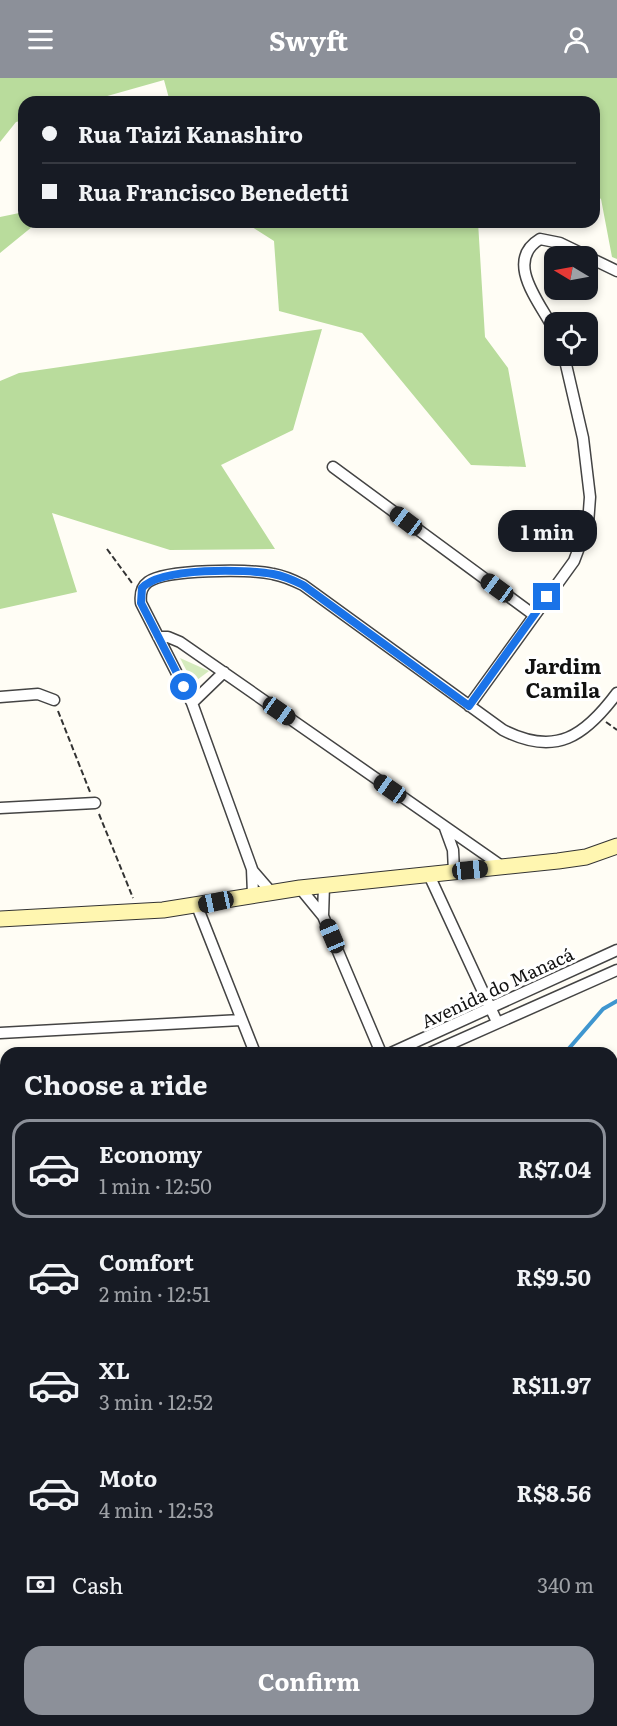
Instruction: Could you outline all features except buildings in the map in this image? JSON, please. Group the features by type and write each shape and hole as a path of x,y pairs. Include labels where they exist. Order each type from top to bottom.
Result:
{"street":[{"path":"544,312 529,285 524,262 532,244 540,239 550,240 563,246"},
{"path":"598,262 617,271"},
{"path":"469,706 574,561 588,524 590,497 583,438 566,366"},
{"path":"333,467 534,615"},
{"path":"253,894 252,869 192,703 143,609 140,596 147,582 173,574 256,572 289,578 303,585 502,730 533,742 564,740 577,736 599,717 617,693"},
{"path":"158,637 168,637 180,642 504,867"},
{"path":"192,703 224,672"},
{"path":"0,697 38,694 54,700"},
{"path":"0,808 95,803"},
{"path":"445,827 453,850 454,872"},
{"path":"0,919 139,912 198,906 253,894 300,888 585,857 617,846"},
{"path":"252,869 271,892"},
{"path":"429,875 497,1022"},
{"path":"323,916 324,885"},
{"path":"300,888 323,916 378,1047"},
{"path":"198,906 252,1047"},
{"name":"Avenida do Manacá","path":"404,1047 617,950"},
{"name":"Avenida do Manacá","path":"443,1047 617,970"},
{"path":"0,1033 241,1020"}],"path":[{"path":"107,549 140,596"},
{"path":"54,700 139,912"},
{"path":"599,717 617,730"}],"green space":[{"path":"0,78 617,78 617,259 612,257 600,198 600,96 168,96 164,80 107,96 18,96 18,122 0,142"},
{"path":"18,213 18,228 31,228 0,253 0,217"},
{"path":"253,228 478,228 485,337 508,368 526,467 471,465 362,333 279,311 274,241"},
{"path":"322,329 293,430 221,465 275,549 170,550 52,513 77,592 0,609 0,381 19,373"},
{"path":"180,658 209,671 193,683"}],"waterway":[{"path":"570,1047 603,1009 617,1001"}],"district":[{"name":"Jardim Camila","path":"563,676"}],"route":[{"path":"184,687 141,603 142,588 147,582 161,576 228,571 256,572 289,578 303,585 469,706 547,597"}]}
